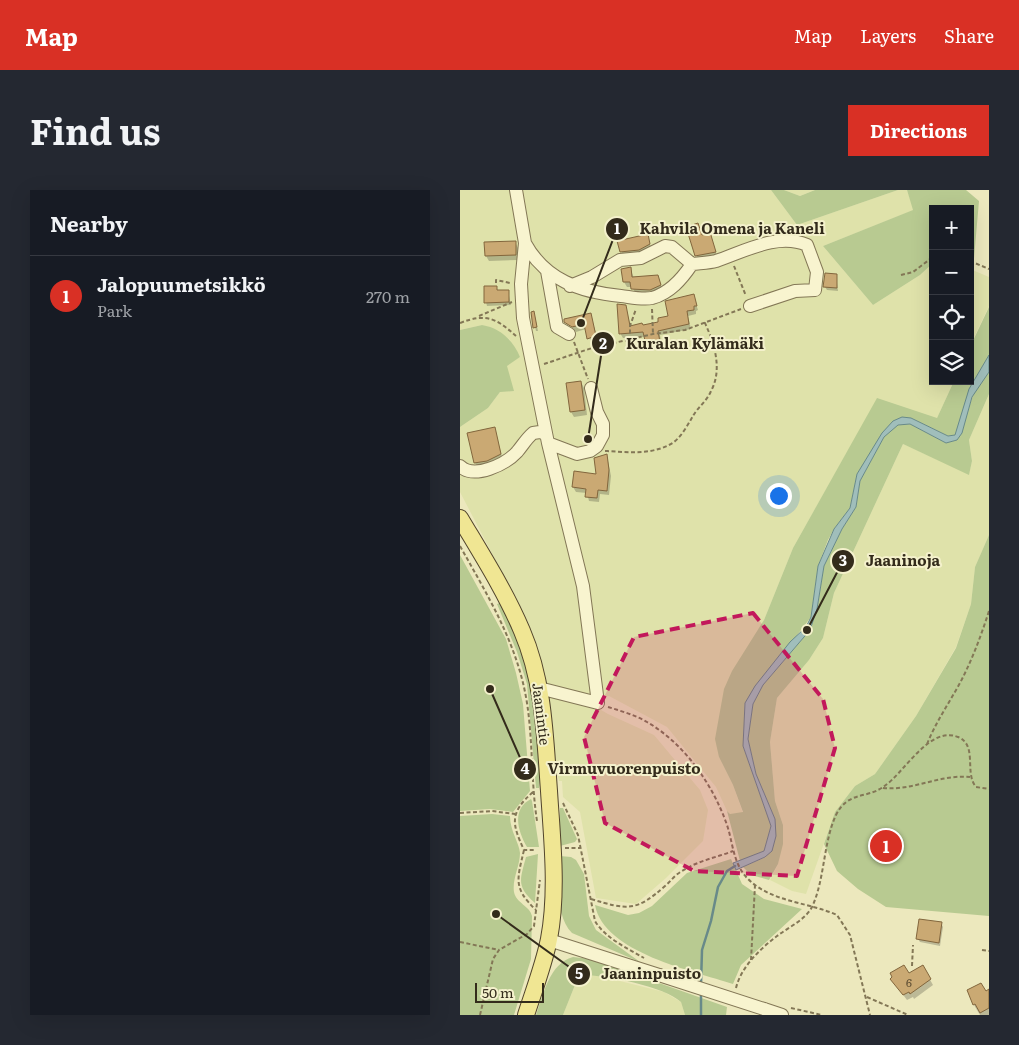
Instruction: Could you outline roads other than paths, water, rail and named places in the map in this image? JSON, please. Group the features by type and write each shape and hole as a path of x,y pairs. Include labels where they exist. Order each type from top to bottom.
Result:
{"main road":[{"name":"Jaanintie","path":"460,518 496,578 523,632 534,664 543,715 551,831 552,898 548,940 526,1015"}],"street":[{"path":"516,190 524,243 524,268 521,284 532,368 582,586 598,703 539,688"},
{"path":"570,286 592,277 620,260 641,258 665,246 672,247 692,264 715,261 774,242 800,242 807,245 811,251 817,272 815,290 795,291 750,306"},
{"path":"524,243 554,278 570,286 608,295 652,298 681,280 692,264"},
{"path":"524,268 544,268"},
{"path":"544,268 557,327 569,334"},
{"path":"525,440 533,433 540,432 547,439 577,454 591,450 603,435 603,424 597,412 591,388"},
{"path":"460,466 467,471 473,472 495,467 517,452 537,416 539,401"},
{"path":"548,940 764,1009 783,1011"}],"water":[{"path":"989,355 989,372 972,397 962,433 957,440 946,443 910,424 898,425 884,437 860,481 856,507 842,529 824,566 817,609 810,630 763,685 753,704 748,739 756,774 775,819 776,836 772,851 765,857 736,870 733,863 764,851 771,826 743,746 745,703 755,686 790,642 806,627 811,617 818,566 834,529 850,508 857,474 882,433 893,421 902,417 911,418 948,436 955,435 969,389 971,385 974,385 974,380"}],"waterway":[{"path":"701,984 702,950 711,921 718,887 727,871 735,866"},
{"path":"701,994 701,1015"}],"place":[{"name":"Kahvila Omena ja Kaneli","path":"581,323"},
{"name":"Kuralan Kylämäki","path":"588,439"},
{"name":"Jaaninoja","path":"807,630"},
{"name":"Virmuvuorenpuisto","path":"490,689"},
{"name":"Jalopuumetsikkö","path":"886,846"},
{"name":"Jaaninpuisto","path":"496,914"}]}
